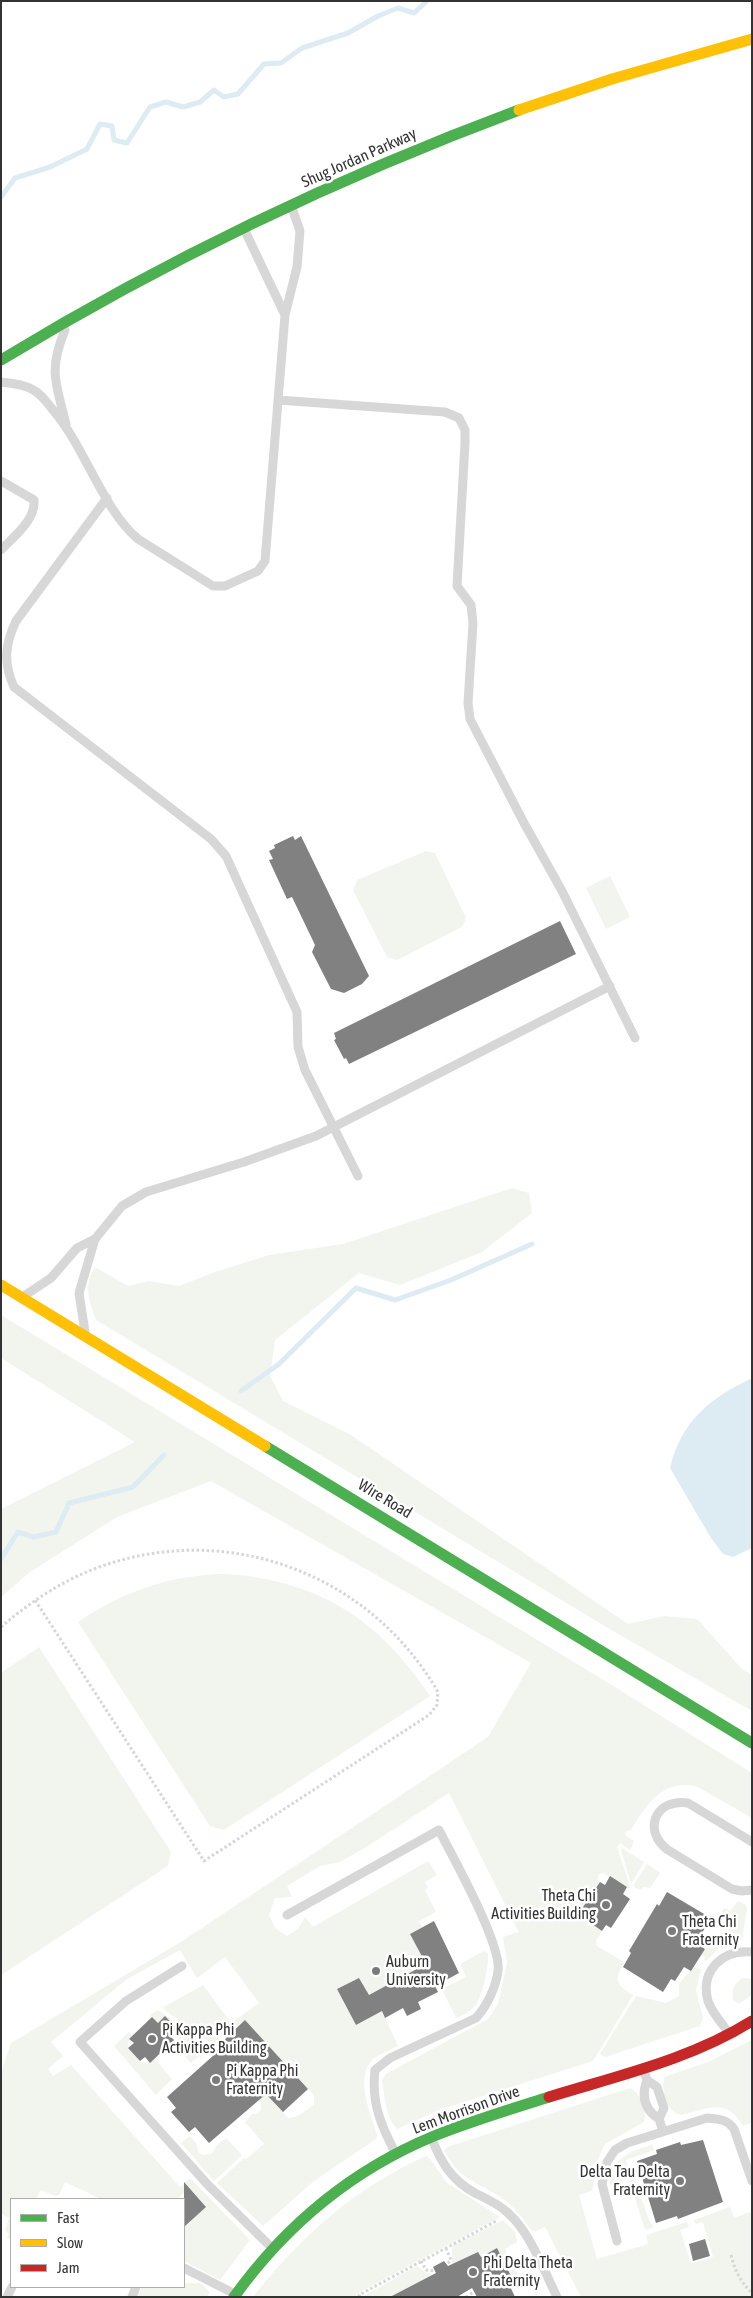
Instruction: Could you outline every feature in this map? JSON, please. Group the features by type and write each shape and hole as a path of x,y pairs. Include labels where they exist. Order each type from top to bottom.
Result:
{"street":[{"name":"Shug Jordan Parkway","path":"1,360 69,320 244,228 358,174 495,119 636,72 752,39"},
{"name":"Wire Road","path":"1,1285 752,1743"},
{"name":"Lem Morrison Drive","path":"235,2295 272,2248 322,2201 396,2154 431,2137 695,2050 730,2035 752,2021"}],"lane":[{"path":"1,382 23,385 37,392 67,426 107,498 128,531 138,539 213,586 225,586 258,572 265,561 285,315 297,267 300,231 291,205"},
{"path":"244,228 285,315"},
{"path":"67,426 55,378 54,364 56,350 69,320"},
{"path":"278,400 445,412 459,418 465,430 465,443 457,586 471,605 473,623 468,703 470,719 562,891 635,1038"},
{"path":"1,481 34,500 35,508 28,520 1,550"},
{"path":"107,498 16,621 8,640 8,672 14,687 211,839 226,856 297,1012 298,1047 305,1070 358,1176"},
{"path":"86,1337 79,1293 95,1239 122,1206 146,1192 282,1149 316,1136 610,986"},
{"path":"22,1298 51,1278 77,1248 95,1239"},
{"path":"752,1842 688,1803 678,1802 669,1804 661,1809 656,1817 655,1836 660,1844 732,1889 752,1890"},
{"path":"287,1915 440,1830 494,1943 498,1970 486,2007 476,2018 390,2058 375,2070 372,2089 383,2128 396,2154"},
{"path":"730,2035 709,2003 706,1990 709,1976 716,1964 726,1955 738,1950 752,1952"},
{"path":"182,1966 126,2001 80,2042 208,2185 272,2248"},
{"path":"643,2068 647,2080 657,2087 664,2108 659,2118"},
{"path":"647,2080 642,2091 649,2112 659,2118 663,2131"},
{"path":"617,2240 602,2184 607,2162 614,2150 627,2143 707,2118 720,2119 730,2123 734,2129 752,2181"},
{"path":"431,2137 448,2173 460,2184 509,2214 524,2234 557,2297"},
{"path":"185,2269 235,2295"}],"path":[{"path":"1,1628 35,1600 94,1569 162,1552 202,1550 238,1553 276,1562 318,1578 373,1614 413,1653 438,1692 438,1699 429,1715 204,1861 35,1600"},
{"path":"360,2297 359,2295 509,2214"},
{"path":"446,2248 450,2260 446,2264"},
{"path":"731,2255 734,2270 741,2282 752,2294"},
{"path":"421,2261 426,2270 435,2271"},
{"path":"509,2286 543,2269"},
{"path":"468,2294 474,2292"}],"shaded area":[{"path":"426,851 435,853 466,918 462,927 397,960 387,957 353,890 357,880"},
{"path":"610,876 630,917 606,929 586,888"},
{"path":"512,1188 529,1193 532,1213 482,1252 400,1285 359,1273 275,1340 270,1376 283,1401 351,1435 628,1624 664,1616 697,1619 742,1669 752,1675 752,1711 613,1631 96,1320 91,1306 88,1287 95,1267 128,1286 149,1281 179,1286 215,1272 269,1255 343,1244"},
{"path":"1,1315 610,1684 752,1773 752,1818 696,1786 684,1785 665,1790 643,1811 631,1830 626,1831 625,1835 634,1841 630,1850 620,1843 617,1847 630,1886 629,1889 603,1873 599,1874 597,1880 600,1882 581,1910 585,1913 582,1917 602,1931 596,1941 597,1946 624,1962 618,1982 633,1995 593,2061 439,2110 397,2129 388,2112 382,2080 386,2074 488,2019 498,2004 507,1963 503,1937 519,1932 449,1793 368,1846 340,1862 320,1866 287,1886 292,1897 275,1898 269,1915 275,1928 287,1936 298,1929 305,1917 313,1927 428,1861 437,1875 425,1882 428,1888 425,1890 436,1912 419,1921 422,1927 410,1934 426,1964 369,1995 359,1978 337,1989 356,2025 382,2011 398,2046 373,2059 367,2067 364,2086 368,2107 377,2135 376,2139 314,2181 263,2226 217,2183 244,2158 246,2159 264,2144 245,2122 252,2114 257,2114 261,2110 261,2104 256,2097 257,2084 288,2118 299,2115 314,2104 314,2095 245,2020 235,2030 231,2027 212,2044 162,2008 203,1985 231,2023 259,2003 225,1957 197,1978 180,1950 127,1979 51,2042 63,2056 48,2069 53,2076 71,2065 180,2187 189,2179 192,2180 250,2240 220,2280 185,2262 185,2223 187,2225 206,2207 189,2188 178,2198 99,2198 65,2182 59,2195 55,2196 41,2190 37,2198 10,2198 10,2239 7,2238 9,2234 5,2230 9,2218 1,2214 1,2073 11,2043 184,1940 488,1737 531,1663 211,1481 117,1517 30,1572 1,1597 1,1509 135,1442 1,1358"},
{"path":"750,1379 752,1380 752,1548 733,1557 723,1554 711,1538 670,1468 681,1438 689,1425 710,1404 735,1386"},
{"path":"226,1574 259,1578 290,1585 318,1595 344,1609 368,1626 390,1646 411,1669 430,1696 224,1830 210,1826 78,1622 130,1593 148,1587 167,1581"},
{"path":"39,1647 171,1852 168,1866 1,1975 1,1673"},
{"path":"622,1848 644,1862 631,1884 621,1850"},
{"path":"647,1864 660,1873 650,1888 644,1887 639,1890 633,1886"},
{"path":"738,1901 746,1905 747,1909 742,1940 719,1948 706,1961 704,1960 705,1957 701,1955 704,1950 725,1929 721,1925 724,1920 719,1917 724,1908 730,1911"},
{"path":"484,1951 488,1953 488,1965 481,1995 473,2008 456,2018 442,1989 466,1977 460,1964"},
{"path":"693,1967 701,1969 696,1990 703,2018 700,2026 605,2057 600,2054 636,1996 666,2003 679,1996 679,1984"},
{"path":"743,1978 752,1979 752,1995 739,2004 733,2000 732,1993 737,1982"},
{"path":"158,2010 209,2047 191,2063 175,2045 180,2037 180,2033 165,2017 158,2023 150,2015"},
{"path":"129,2032 132,2036 129,2039 128,2048 140,2061 147,2064 155,2059 172,2079 156,2095 114,2046"},
{"path":"752,2040 752,2123 743,2126 729,2111 722,2108 707,2108 681,2115 671,2109 664,2094 664,2077 708,2062"},
{"path":"630,2088 642,2102 645,2112 644,2122 605,2144 598,2159 592,2191 579,2195 597,2259 648,2244 646,2235 687,2222 689,2227 680,2230 691,2263 713,2257 703,2222 696,2224 694,2220 730,2207 734,2218 750,2212 752,2215 752,2297 581,2297 545,2227 536,2231 531,2230 509,2203 461,2173 444,2150 447,2147"},
{"path":"190,2136 196,2143 199,2153 203,2155 212,2154 216,2146 226,2138 242,2155 214,2181 181,2143"},
{"path":"652,2145 654,2150 626,2160 629,2175 635,2179 649,2220 654,2227 645,2230 629,2179 610,2185 614,2168 623,2157"},
{"path":"426,2156 447,2183 500,2217 356,2294 357,2297 253,2297 310,2234 353,2198 400,2168"},
{"path":"503,2220 515,2232 517,2242 505,2249 519,2277 513,2280 497,2248 481,2257 478,2252 452,2264 452,2246"},
{"path":"417,2266 426,2273 433,2274 407,2288 411,2297 362,2297"},
{"path":"185,2283 200,2283 210,2292 207,2297 137,2297 142,2288 185,2288"}],"building":[{"path":"293,836 295,840 301,836 369,976 362,984 344,993 331,989 312,952 315,945 292,897 287,899 269,860 273,859 269,851 275,848 274,845"},
{"path":"560,921 576,954 349,1064 346,1058 344,1059 334,1040 336,1039 334,1033"},
{"name":"Theta Chi Activities Building","path":"610,1876 627,1887 623,1894 630,1899 611,1928 606,1925 602,1931 582,1917 585,1913 581,1910 600,1882 605,1885"},
{"name":"Theta Chi Fraternity","path":"667,1892 711,1918 696,1943 705,1949 691,1971 684,1967 675,1981 671,1979 663,1992 623,1967 631,1953 629,1951 657,1904 659,1906"},
{"path":"434,1921 459,1973 435,1986 438,1992 418,2002 421,2009 407,2016 403,2008 385,2018 382,2011 356,2025 337,1989 359,1978 369,1995 426,1964 410,1934"},
{"name":"Pi Kappa Phi Activities Building","path":"165,2016 177,2029 170,2036 174,2040 150,2063 145,2057 140,2061 128,2048 134,2043 129,2039 152,2017 158,2023"},
{"name":"Pi Kappa Phi Fraternity","path":"245,2020 308,2089 283,2112 266,2094 209,2143 195,2127 189,2132 171,2112 176,2108 167,2097 224,2046 221,2043"},
{"name":"Delta Tau Delta Fraternity","path":"703,2140 723,2202 678,2219 677,2216 656,2223 637,2161 657,2154 656,2150 680,2142 681,2145"},
{"path":"184,2182 206,2207 185,2226 185,2198"},
{"path":"705,2239 710,2256 693,2261 689,2244"},
{"name":"Phi Delta Theta Fraternity","path":"497,2248 513,2280 508,2282 515,2297 477,2297 472,2288 457,2297 390,2297 436,2273 433,2267 444,2261 448,2266 478,2252 481,2257"}],"waterway":[{"path":"1,197 15,178 50,167 87,149 100,124 112,126 114,140 127,143 150,107 166,102 183,107 200,102 214,90 224,97 238,94 264,64 281,63 302,48 348,33 378,16 398,8 414,13 427,1"},
{"path":"241,1391 279,1364 356,1288 395,1300 451,1280 532,1244"},
{"path":"1,1559 18,1532 34,1537 56,1532 69,1503 133,1487 164,1455"}],"traffic: fast":[{"path":"1,360 125,289 254,223 385,163 519,110"},
{"path":"265,1446 752,1743"},
{"path":"234,2297 275,2247 298,2224 348,2183 404,2150 434,2136 549,2097"}],"traffic: slow":[{"path":"519,110 612,79 752,39"},
{"path":"1,1285 265,1446"}],"traffic: jam":[{"path":"549,2097 627,2074 679,2056 705,2046 752,2021"}],"place":[{"name":"Theta Chi Activities Building","path":"606,1905"},
{"name":"Theta Chi Fraternity","path":"672,1931"},
{"name":"Auburn University","path":"376,1971"},
{"name":"Pi Kappa Phi Activities Building","path":"152,2039"},
{"name":"Pi Kappa Phi Fraternity","path":"216,2080"},
{"name":"Delta Tau Delta Fraternity","path":"680,2181"},
{"name":"Phi Delta Theta Fraternity","path":"473,2272"}]}
